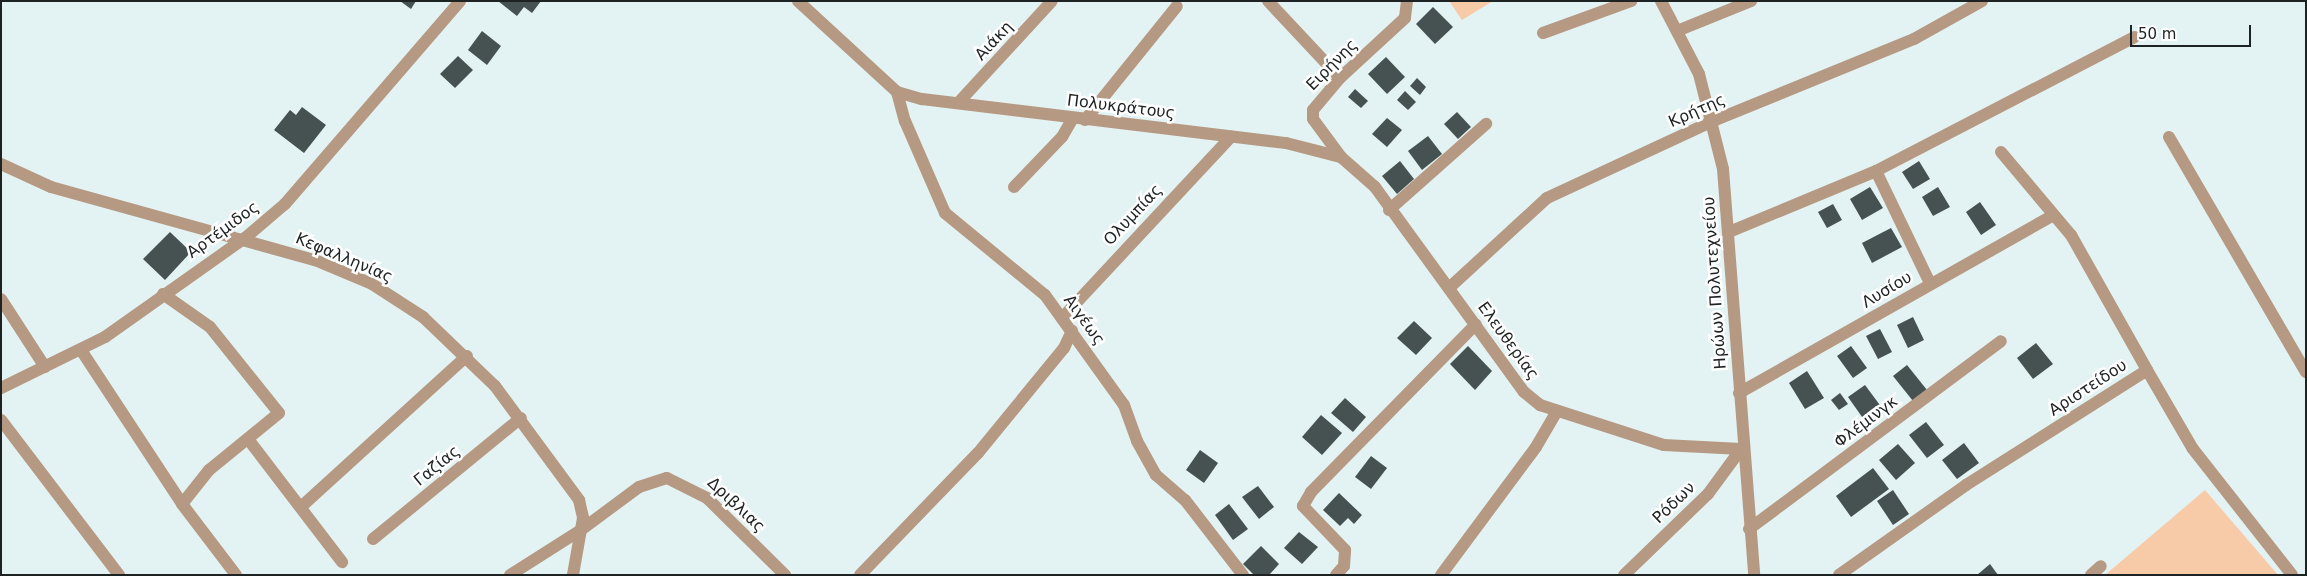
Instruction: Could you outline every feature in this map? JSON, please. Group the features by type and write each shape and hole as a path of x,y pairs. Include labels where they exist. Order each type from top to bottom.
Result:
{"street":[{"name":"Αρτέμιδος","path":"1,388 81,350 245,238 285,204 460,1"},
{"name":"Αιάκη","path":"959,102 1052,1"},
{"path":"1268,1 1340,78"},
{"name":"Ειρήνης","path":"1341,157 1313,119 1317,101 1405,18 1407,1"},
{"path":"1542,33 1631,1"},
{"name":"Ηρώων Πολυτεχνείου","path":"1661,1 1699,74 1713,121 1729,232 1741,450 1754,575"},
{"path":"1677,31 1751,1"},
{"name":"Κρήτης","path":"1449,288 1547,198 1713,121 1914,39 1982,1"},
{"path":"799,2 897,92"},
{"path":"1014,187 1079,119 1177,6"},
{"path":"1729,232 1876,171 2134,37"},
{"name":"Πολυκράτους","path":"897,92 1079,119 1286,143 1341,157"},
{"name":"Αιγέως","path":"897,92 908,129 945,212 1037,287 1072,331 1124,405 1137,441 1156,475 1185,500 1243,575"},
{"path":"1389,210 1486,124"},
{"name":"Ολυμπίας","path":"1062,318 1231,137"},
{"path":"2169,137 2306,372"},
{"path":"2000,152 2053,214 2084,256 2147,370"},
{"name":"Ελευθερίας","path":"1341,157 1375,187 1389,210 1476,324 1524,392 1540,405 1664,445 1741,450"},
{"name":"Κεφαλληνίας","path":"1,164 59,190 245,238 372,284 423,317 466,356 521,418 579,500 581,530 573,575"},
{"path":"1876,171 1930,283"},
{"name":"Λυσίου","path":"1739,392 1805,359 1930,283 2053,214"},
{"path":"163,294 210,327 278,406 275,418 209,470 182,504"},
{"path":"1,299 46,367"},
{"path":"1336,575 1344,566 1345,550 1302,506 1311,492 1476,324"},
{"path":"860,575 978,453 1064,348 1072,331"},
{"name":"Φλέμινγκ","path":"1750,528 2001,340"},
{"path":"81,350 182,504 236,575"},
{"path":"302,506 466,356"},
{"name":"Αριστείδου","path":"1839,575 1966,486 2147,370 2193,449 2292,575"},
{"path":"1441,575 1536,446 1557,411"},
{"name":"Γαζίας","path":"373,540 521,418"},
{"path":"1,420 120,575"},
{"path":"248,439 302,506 342,562"},
{"name":"Ρόδων","path":"1624,575 1708,494 1741,450"},
{"name":"Δριβλιας","path":"510,575 581,530 648,481 674,479 707,498 785,575"},
{"path":"2091,575 2101,566"}],"shaded area":[{"path":"1449,1 1493,1 1462,20"},
{"path":"2205,490 2278,575 2105,575"}],"building":[{"path":"400,1 416,1 411,9"},
{"path":"498,1 541,1 532,13 524,7 517,16"},
{"path":"1433,7 1453,27 1435,44 1416,24"},
{"path":"482,31 501,46 487,65 468,50"},
{"path":"458,56 473,70 455,88 440,74"},
{"path":"1386,57 1405,77 1387,94 1368,74"},
{"path":"1417,78 1426,87 1420,95 1410,86"},
{"path":"1355,89 1368,101 1361,108 1348,97"},
{"path":"1405,91 1416,102 1408,110 1397,100"},
{"path":"302,107 326,125 304,153 274,130 290,110 296,115"},
{"path":"1457,112 1471,127 1458,139 1444,124"},
{"path":"1387,118 1402,130 1387,147 1372,134"},
{"path":"1428,136 1442,154 1422,170 1408,151"},
{"path":"1400,161 1414,179 1397,194 1382,176"},
{"path":"1919,161 1930,179 1913,189 1902,172"},
{"path":"1870,187 1883,208 1862,220 1850,199"},
{"path":"1938,187 1950,207 1933,216 1922,197"},
{"path":"1980,202 1996,225 1981,235 1966,212"},
{"path":"1833,204 1842,220 1827,228 1818,212"},
{"path":"1891,228 1902,247 1872,263 1862,243"},
{"path":"170,232 191,252 165,280 143,259"},
{"path":"1913,317 1924,340 1908,348 1897,325"},
{"path":"1414,321 1432,338 1416,355 1397,338"},
{"path":"1880,329 1892,352 1878,359 1866,336"},
{"path":"2036,343 2053,364 2033,379 2017,358"},
{"path":"1468,346 1492,371 1475,390 1450,364"},
{"path":"1851,346 1867,368 1853,378 1837,356"},
{"path":"1907,365 1927,390 1913,401 1893,376"},
{"path":"1807,371 1824,398 1805,409 1789,383"},
{"path":"1865,385 1885,412 1867,424 1848,397"},
{"path":"1840,393 1848,404 1839,410 1831,400"},
{"path":"1345,398 1366,417 1353,432 1331,413"},
{"path":"1321,415 1342,433 1322,455 1302,437"},
{"path":"1926,422 1944,445 1927,458 1909,435"},
{"path":"1964,443 1979,463 1957,479 1942,460"},
{"path":"1898,444 1915,463 1896,480 1879,460"},
{"path":"1200,450 1218,463 1204,483 1186,470"},
{"path":"1371,456 1387,468 1371,489 1355,477"},
{"path":"1873,468 1889,489 1851,517 1836,496"},
{"path":"1258,486 1274,507 1259,519 1242,497"},
{"path":"1893,490 1909,514 1893,525 1877,501"},
{"path":"1339,493 1362,515 1354,524 1348,518 1340,526 1323,510"},
{"path":"1229,504 1248,529 1233,540 1215,515"},
{"path":"1299,532 1318,547 1302,564 1284,548"},
{"path":"1261,546 1279,564 1269,575 1254,575 1243,564"},
{"path":"1990,564 1998,575 1977,575"}]}
